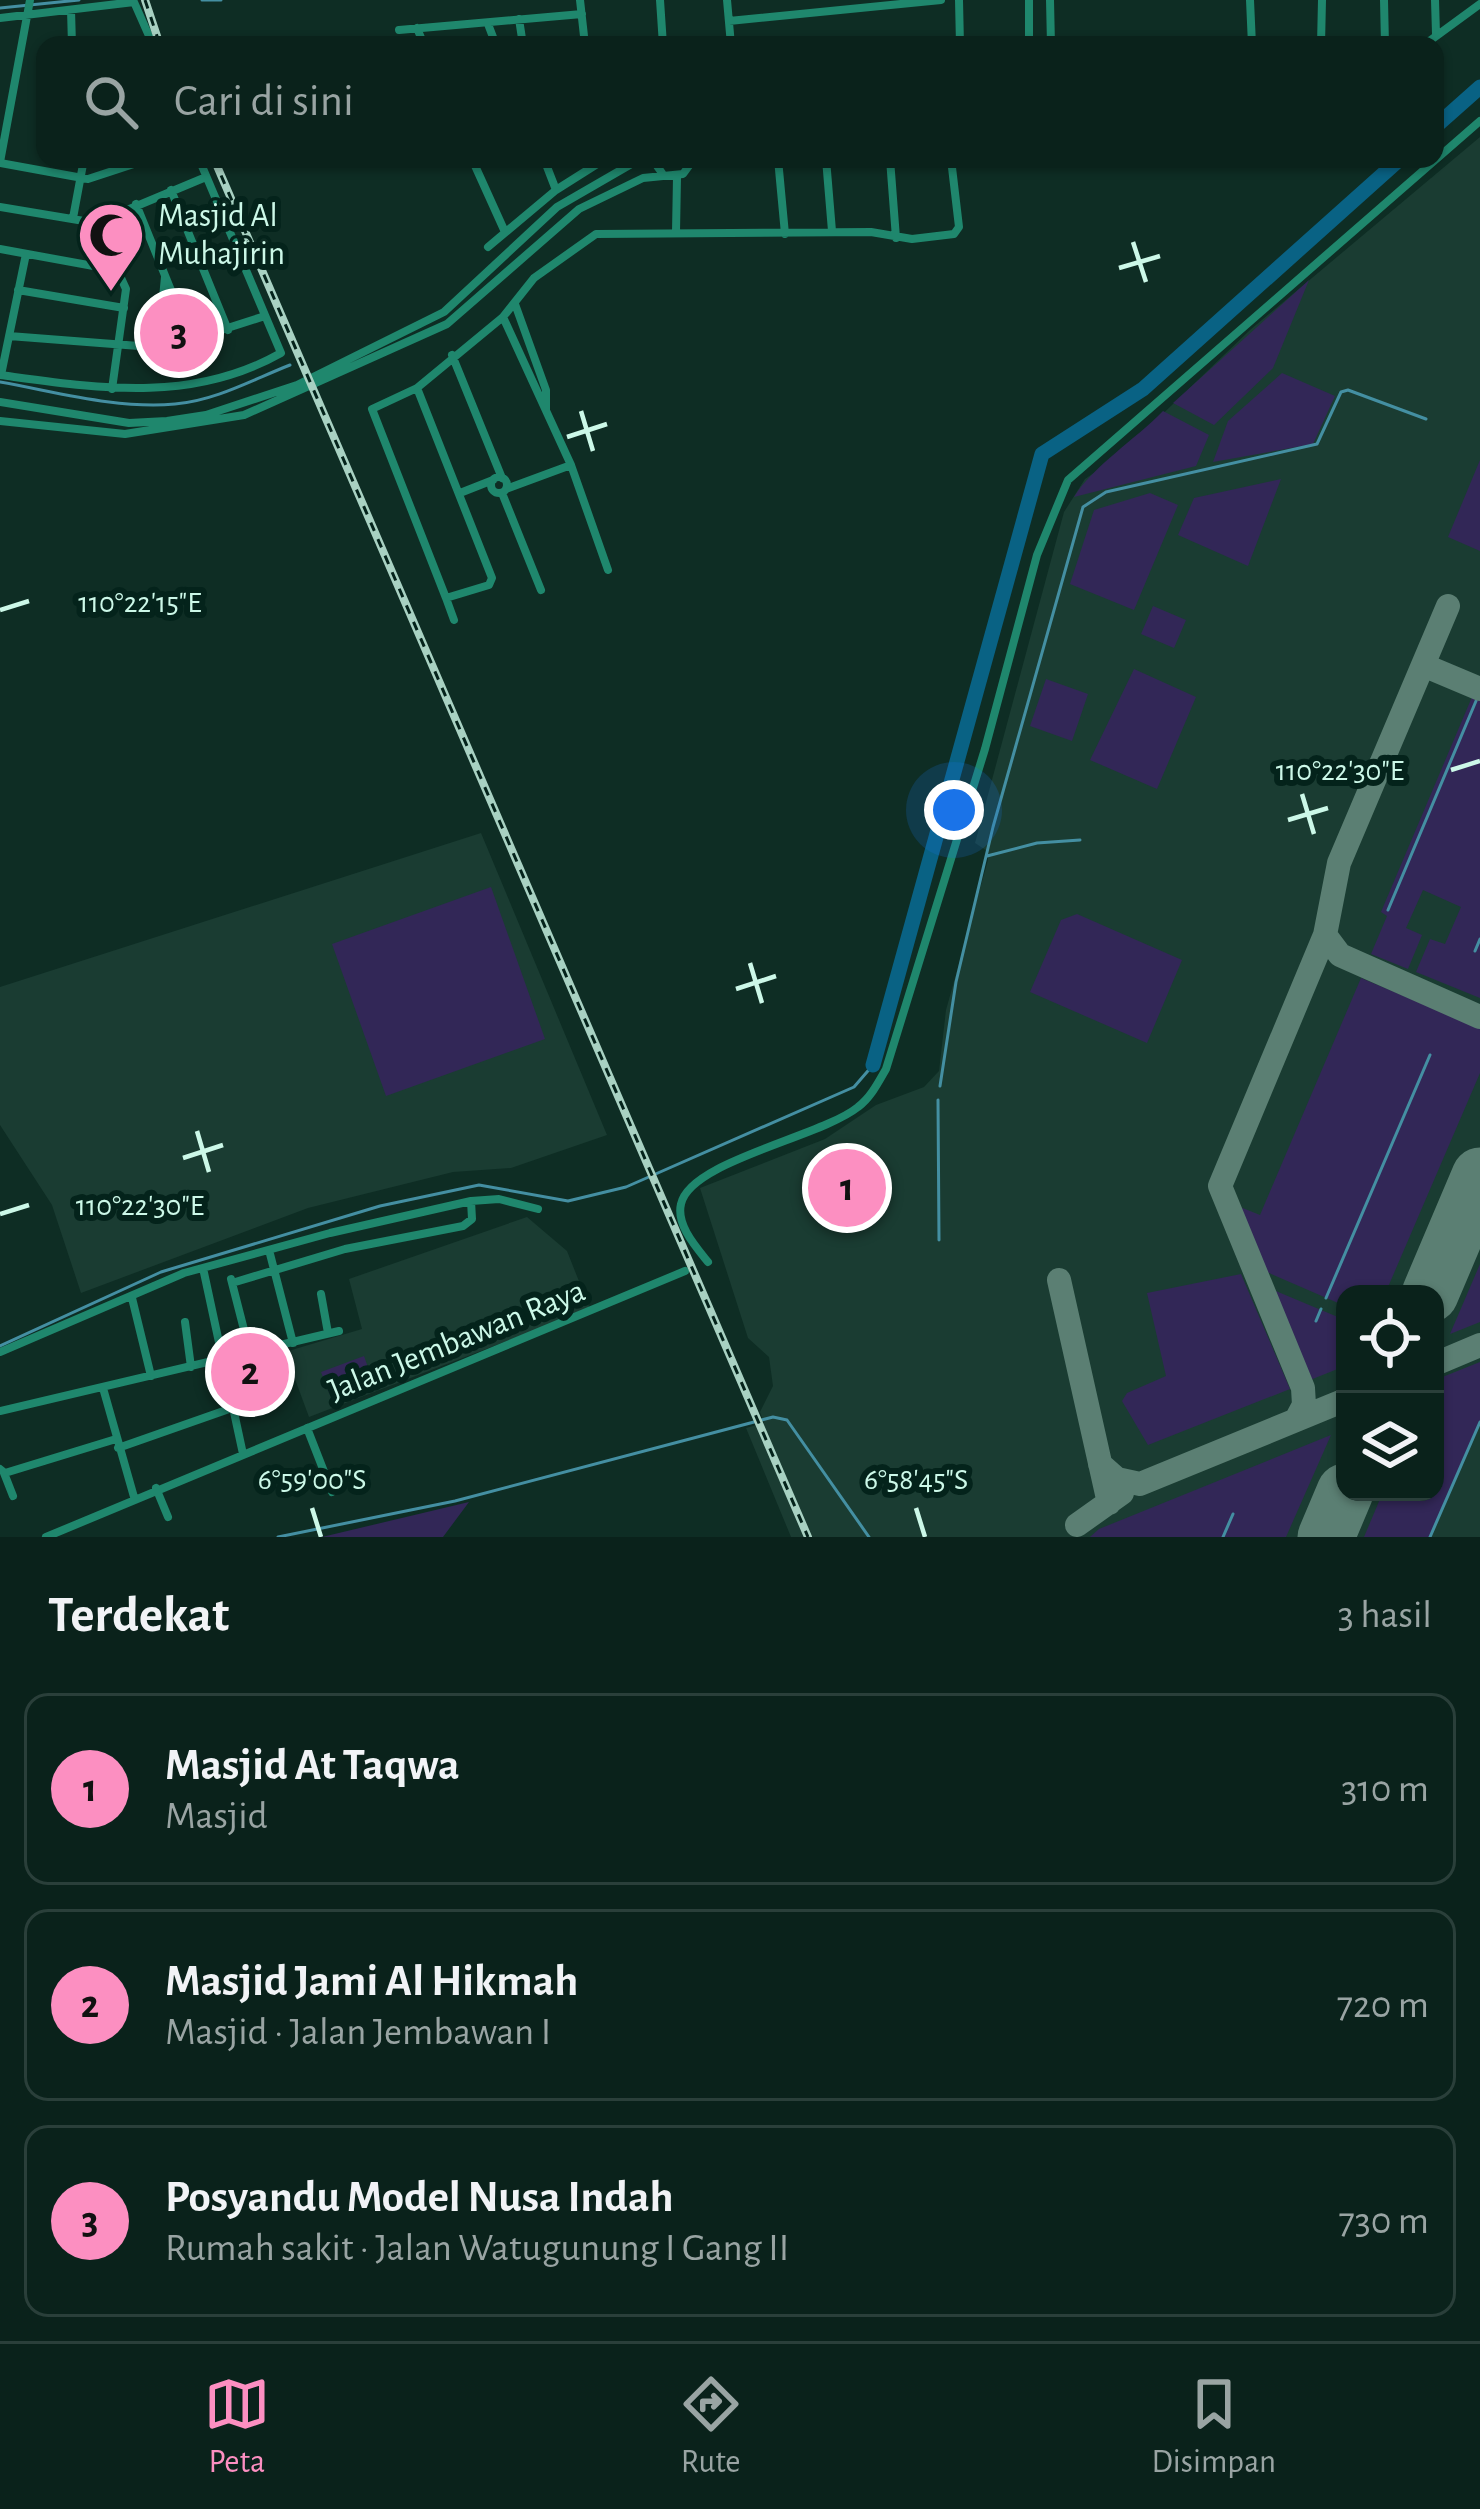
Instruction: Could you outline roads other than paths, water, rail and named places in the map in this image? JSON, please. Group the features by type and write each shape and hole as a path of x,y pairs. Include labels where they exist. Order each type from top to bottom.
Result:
{"street":[{"path":"580,0 584,36"},
{"path":"660,0 662,36"},
{"path":"727,0 730,36"},
{"path":"729,21 941,0"},
{"path":"959,0 960,36"},
{"path":"1029,0 1029,36"},
{"path":"1050,0 1051,36"},
{"path":"1250,0 1252,36"},
{"path":"1322,0 1322,36"},
{"path":"1384,0 1385,36"},
{"path":"1435,0 1436,35"},
{"path":"0,18 29,8 70,10 134,2 150,36"},
{"path":"1436,35 1480,4"},
{"path":"29,8 0,163 80,178 116,168"},
{"path":"70,10 71,36"},
{"path":"399,30 582,14"},
{"path":"520,19 522,36"},
{"path":"488,23 493,36"},
{"path":"417,28 420,36"},
{"path":"1444,152 1480,121"},
{"path":"44,172 45,168"},
{"path":"73,218 82,168"},
{"path":"26,254 0,375 112,388 183,388 278,356 281,350 203,168"},
{"path":"476,168 505,232"},
{"path":"547,168 556,190"},
{"path":"488,247 556,190 591,168"},
{"path":"322,378 444,312 557,207 624,168"},
{"path":"659,168 663,174"},
{"path":"676,232 677,176 686,168"},
{"path":"779,168 785,234"},
{"path":"827,168 832,231"},
{"path":"891,168 896,238"},
{"path":"454,620 370,414 416,388 503,317 534,278 596,234 832,231 896,238 958,231 952,168"},
{"path":"708,1262 681,1221 682,1199 688,1190 712,1172 813,1133 855,1110 886,1069 986,749 1036,555 1068,480 1426,168"},
{"path":"0,421 125,434 244,415 447,324 579,209 643,178 677,176"},
{"path":"0,207 96,223 206,177"},
{"path":"171,190 228,330"},
{"path":"136,204 192,342"},
{"path":"96,223 121,271 124,308 112,388"},
{"path":"0,249 121,271"},
{"path":"158,349 165,275"},
{"path":"18,290 124,308"},
{"path":"515,304 546,390 546,411"},
{"path":"9,336 158,349 266,316"},
{"path":"503,317 571,465 608,570"},
{"path":"452,355 541,590"},
{"path":"416,388 492,582 446,598"},
{"path":"0,402 129,423 206,415 299,389"},
{"path":"26,423 27,408"},
{"path":"460,493 571,465"},
{"path":"0,1352 203,1268 269,1250 471,1201 499,1199 538,1209"},
{"path":"250,1353 232,1281 464,1226 472,1219 471,1201"},
{"path":"269,1250 293,1343"},
{"path":"203,1268 243,1454"},
{"name":"Jalan Jembawan Raya","path":"46,1537 685,1270"},
{"path":"321,1294 328,1334"},
{"path":"132,1298 151,1376"},
{"path":"185,1322 190,1367"},
{"path":"0,1412 339,1331"},
{"path":"103,1388 134,1497"},
{"path":"13,1496 2,1471 117,1444 232,1408"},
{"path":"307,1428 332,1492"},
{"path":"156,1488 168,1517"}],"waterway":[{"path":"0,8 79,0"},
{"path":"202,0 221,0"},
{"path":"1444,119 1480,87"},
{"path":"873,1065 1042,454 1143,389 1390,168"},
{"path":"0,382 109,402 175,404 219,394 290,365"},
{"path":"940,1086 956,982 993,827 1083,507 1106,492 1317,444 1341,392 1348,390 1426,419"},
{"path":"1388,910 1476,701"},
{"path":"987,856 1037,843 1080,840"},
{"path":"1475,951 1480,939"},
{"path":"1326,1298 1430,1055"},
{"path":"0,1346 161,1272 380,1206 479,1185 568,1201 626,1187 854,1087 873,1065"},
{"path":"938,1100 939,1240"},
{"path":"1316,1321 1321,1309"},
{"path":"278,1537 455,1501 773,1417 787,1420 869,1537"},
{"path":"1430,1537 1480,1422"},
{"path":"1223,1537 1233,1514"}],"railway":[{"path":"145,0 157,36"},
{"path":"218,168 808,1537"}],"place":[{"name":"Masjid Al Muhajirin","path":"111,294"},
{"name":"Posyandu Model Nusa Indah","path":"179,333"},
{"name":"Masjid At Taqwa","path":"847,1188"},
{"name":"Masjid Jami Al Hikmah","path":"250,1372"}]}
